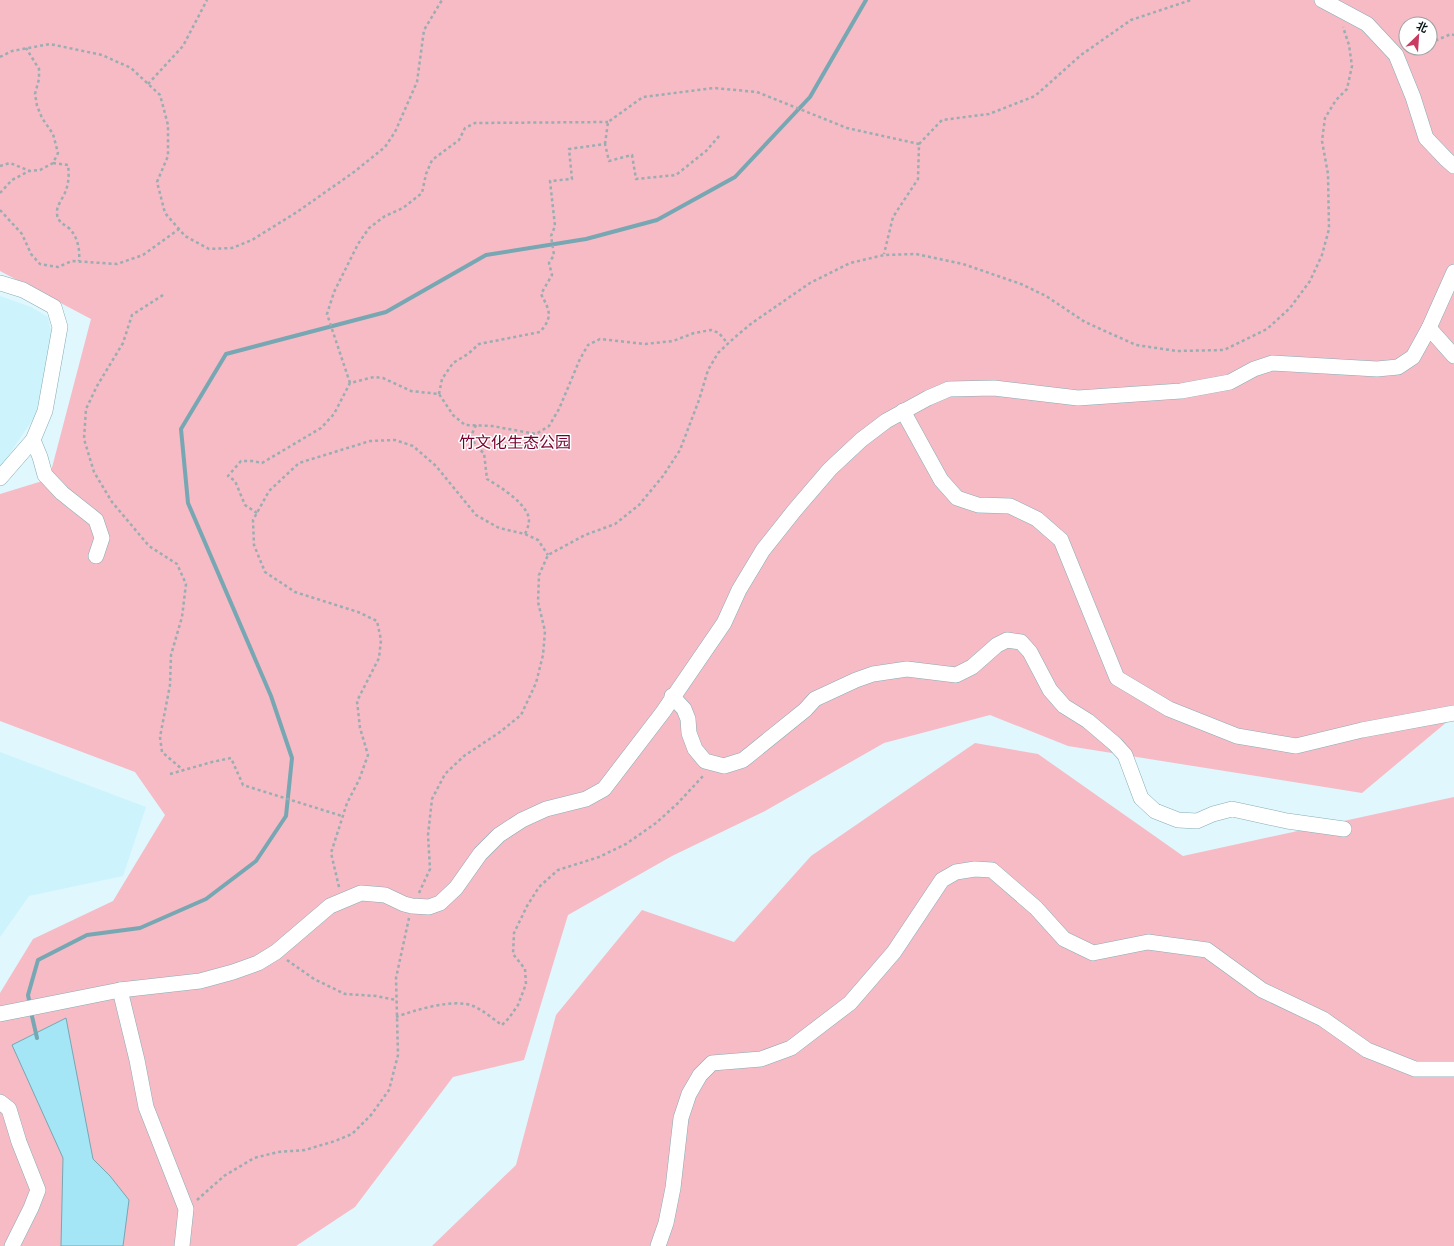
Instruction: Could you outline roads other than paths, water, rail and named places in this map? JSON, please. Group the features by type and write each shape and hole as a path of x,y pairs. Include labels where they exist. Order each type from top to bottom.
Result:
{"street":[{"path":"1322,0 1367,24 1396,55 1413,97 1426,138 1454,166"},
{"path":"0,1014 120,990 200,981 258,963 276,952 330,906 361,893 385,895 412,906 428,907 440,903 456,888 480,854 499,835 522,820 546,809 586,799 604,789 663,712 672,696 724,623 739,590 763,550 794,511 830,469 861,440 886,421 928,398 949,389 994,388 1078,398 1181,391 1230,382 1254,369 1272,363 1377,369 1398,367 1413,358 1429,328 1454,272"},
{"path":"0,283 23,290 54,307 60,327 45,411 33,440 0,478"},
{"path":"1429,328 1454,356"},
{"path":"903,412 941,480 957,498 978,505 1010,506 1037,519 1062,540 1117,678 1169,709 1238,736 1296,746 1362,730 1454,713"},
{"path":"33,440 45,475 62,493 96,520 102,538 96,556"},
{"path":"672,696 684,709 688,719 689,733 695,749 705,761 724,766 742,760 805,710 815,699 856,680 873,674 907,669 956,675 972,667 997,645 1007,640 1021,642 1030,652 1050,690 1064,706 1088,721 1115,744 1125,755 1141,798 1155,810 1178,820 1197,821 1213,814 1232,810 1344,829"},
{"path":"658,1246 666,1223 673,1188 681,1118 689,1094 700,1075 712,1063 761,1059 791,1048 850,1004 894,952 942,880 956,872 975,869 992,870 1036,908 1064,939 1094,954 1148,942 1207,950 1262,990 1323,1019 1367,1050 1415,1069 1454,1069"},
{"path":"120,990 137,1060 146,1107 186,1209 182,1246"},
{"path":"0,1102 9,1109 19,1142 38,1190 31,1208 12,1246"}],"waterway":[{"path":"30,1005 28,995 38,960 87,935 140,928 206,899 256,861 286,816 292,758 271,696 188,503 181,429 226,354 386,312 486,255 586,239 657,220 735,177 810,97 866,0"},
{"path":"31,1012 37,1038"}],"park label":[{"name":"竹文化生态公园","path":"515,442"}]}
